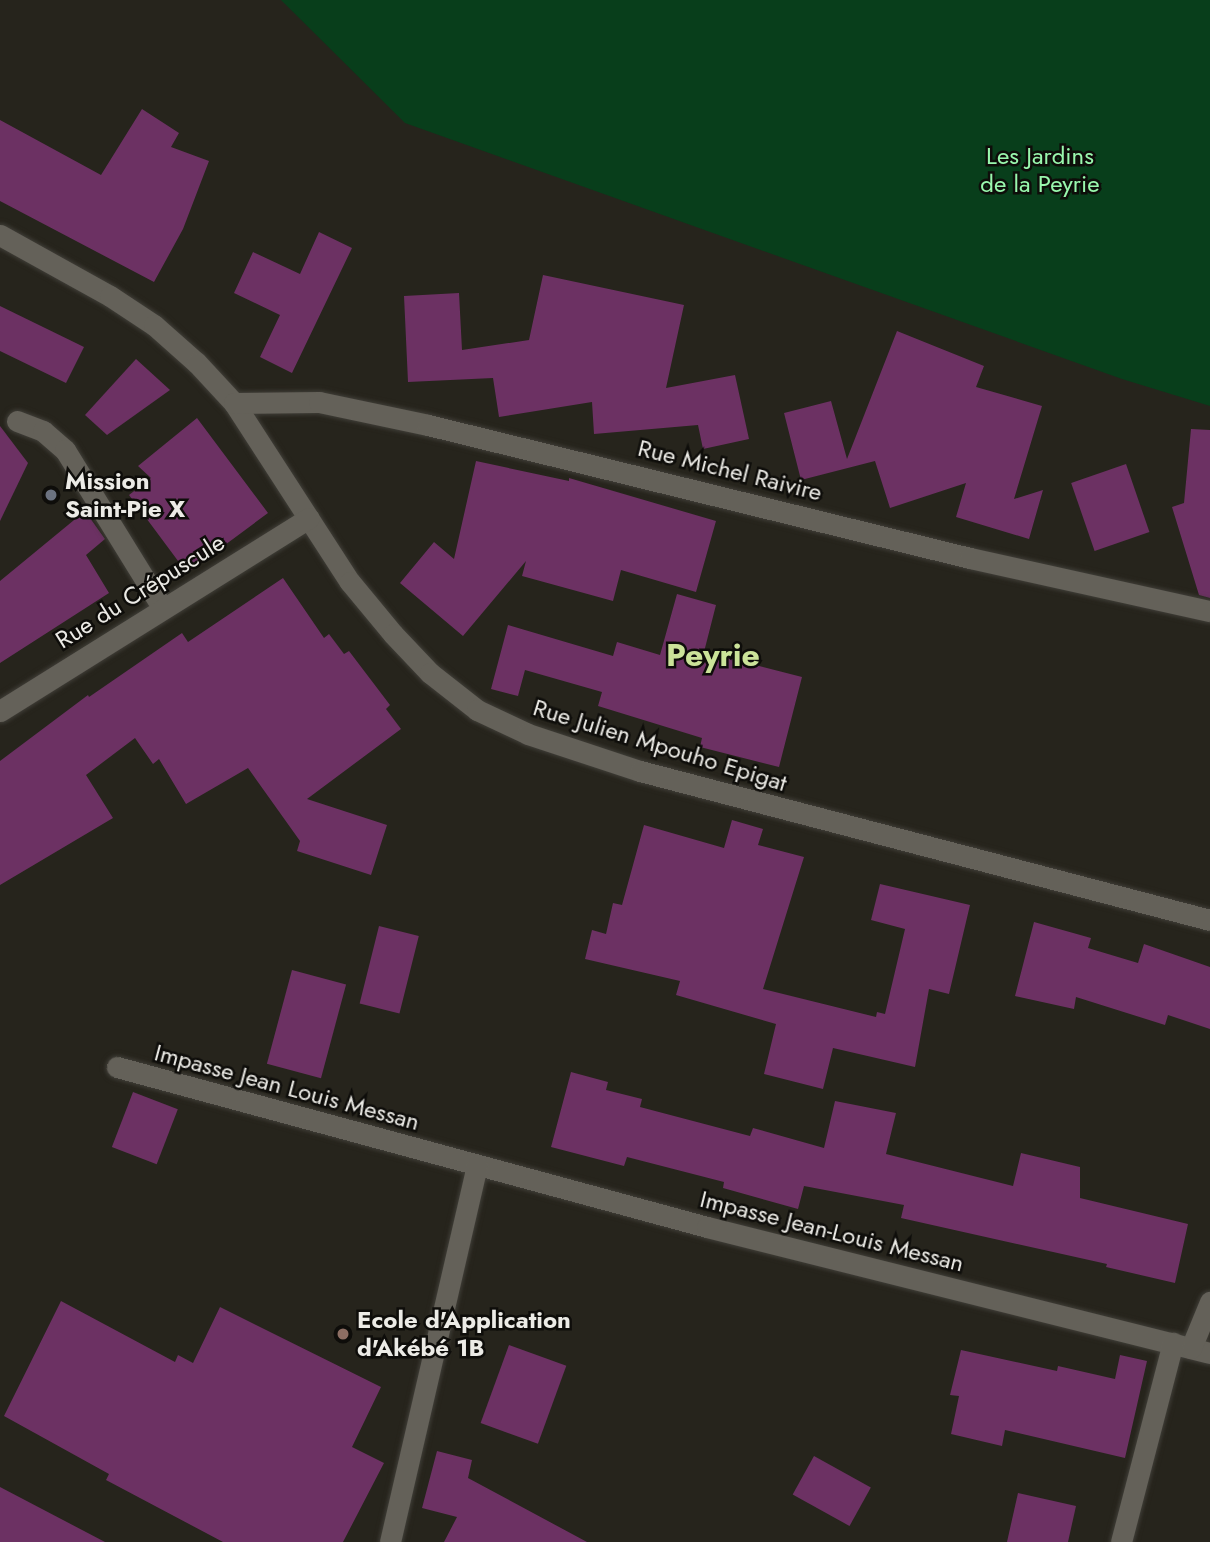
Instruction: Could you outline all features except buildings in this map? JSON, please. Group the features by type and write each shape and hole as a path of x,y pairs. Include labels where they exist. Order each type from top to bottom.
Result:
{"street":[{"name":"Rue Julien Mpouho Epigat","path":"0,235 66,270 154,325 197,363 234,403 350,582 430,673 477,710 528,734 640,771 1210,920"},
{"name":"Rue Michel Raivire","path":"234,403 319,402 428,425 970,558 1210,611"},
{"path":"17,421 43,431 65,450 162,607"},
{"name":"Rue du Crépuscule","path":"0,711 162,607 309,518"},
{"name":"Impasse Jean Louis Messan","path":"117,1067 443,1157"},
{"name":"Impasse Jean-Louis Messan","path":"443,1157 707,1227 1191,1348"},
{"path":"390,1542 478,1166"},
{"path":"1121,1542 1210,1302"}],"green space":[{"name":"Les Jardins de la Peyrie","path":"281,0 1210,0 1210,406 1122,379 405,123"}],"place":[{"name":"Mission Saint-Pie X","path":"51,495"},
{"name":"Ecole d'Application d'Akébé 1B","path":"343,1334"}],"district":[{"name":"Peyrie","path":"713,655"}]}
